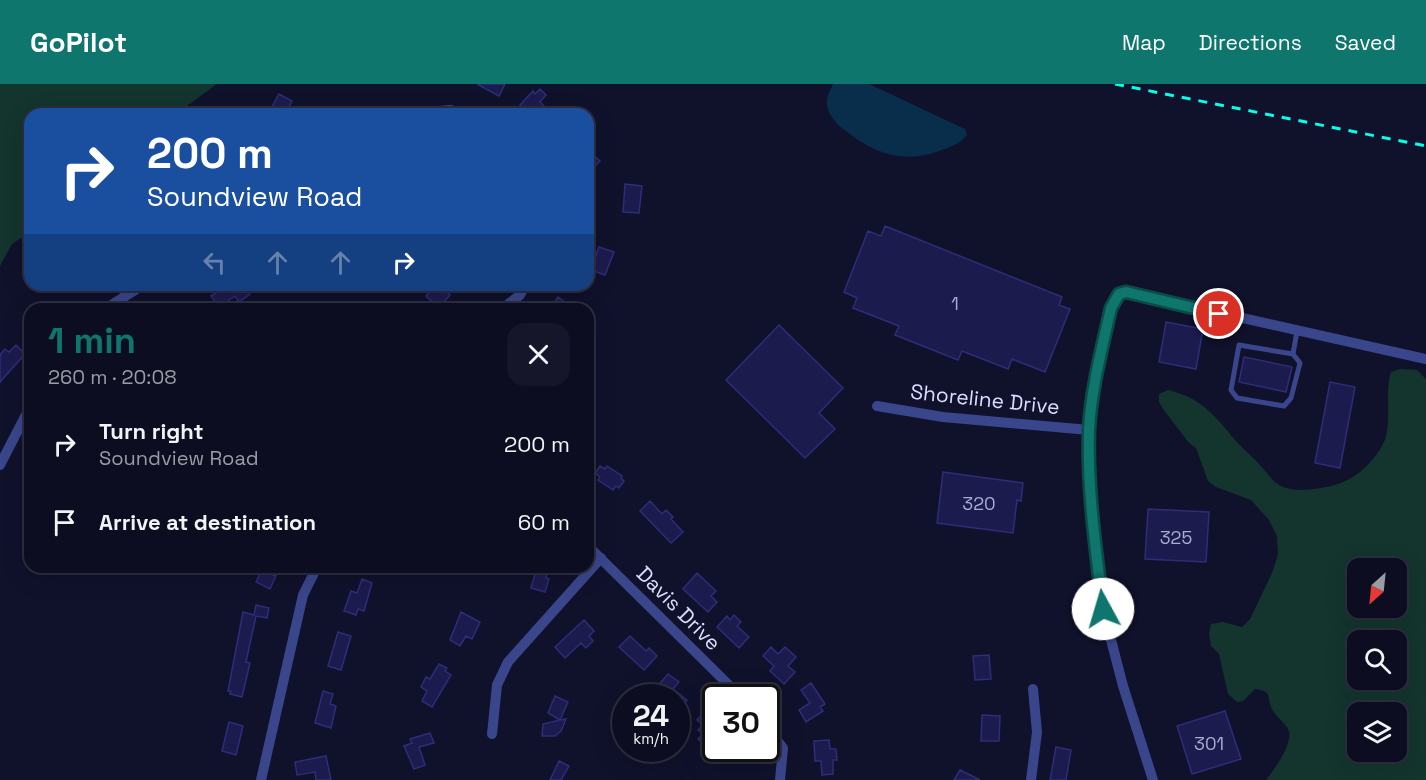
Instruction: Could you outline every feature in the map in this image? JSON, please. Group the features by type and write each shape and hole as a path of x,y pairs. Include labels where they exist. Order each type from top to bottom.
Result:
{"street":[{"path":"114,303 134,291"},
{"path":"509,303 522,291"},
{"path":"1153,780 1123,686 1103,609 1093,515 1089,430 1111,308 1115,300 1122,292 1131,293 1426,359"},
{"name":"Shoreline Drive","path":"877,406 943,417 1089,430"},
{"path":"0,465 24,419"},
{"name":"Davis Drive","path":"594,552 728,684"},
{"path":"594,566 601,558"},
{"path":"261,780 303,595 313,573"},
{"path":"492,734 497,685 508,662 588,573"},
{"path":"1031,780 1037,732 1033,689"},
{"path":"780,744 783,748 780,780"}],"lane":[{"path":"1293,354 1298,331"},
{"path":"1239,345 1293,354 1300,363 1291,398 1284,406 1237,398 1231,390 1239,345"}],"green space":[{"path":"0,84 217,84 184,108 24,108 24,236 12,244 0,266"},
{"path":"1400,369 1417,370 1426,379 1426,780 1266,780 1286,748 1289,741 1288,729 1272,710 1266,692 1255,689 1243,701 1237,702 1228,694 1219,654 1211,646 1209,634 1211,624 1223,622 1242,627 1250,619 1272,573 1278,554 1277,536 1269,520 1251,500 1216,487 1208,481 1196,448 1189,443 1163,409 1159,402 1159,394 1168,390 1180,393 1199,403 1214,416 1274,482 1286,488 1298,490 1327,487 1344,482 1360,472 1373,459 1386,437 1391,372"}],"water":[{"path":"833,84 869,84 965,129 967,135 954,145 926,155 902,156 879,151 857,139 833,118 828,110 827,101"}],"building":[{"path":"477,84 505,84 499,96"},
{"path":"540,89 546,95 540,102 546,108 523,108 520,105 533,91 535,94"},
{"path":"279,94 292,101 288,108 271,108"},
{"path":"594,156 600,161 594,167"},
{"path":"625,184 642,186 639,213 623,212"},
{"path":"885,226 1062,297 1059,305 1070,309 1045,372 1012,359 1008,369 962,351 958,360 895,335 899,326 853,308 857,298 844,292 868,231 881,236"},
{"path":"599,247 614,252 605,275 594,271 594,261"},
{"path":"219,291 248,291 250,294 239,302 235,296 225,303 216,303 211,296"},
{"path":"431,291 448,291 450,295 443,303 434,303 426,296"},
{"path":"558,297 566,303 554,303"},
{"path":"1166,322 1203,329 1196,369 1159,362"},
{"path":"779,325 843,388 819,413 835,429 805,458 726,380"},
{"path":"16,345 24,355 0,382 0,355 5,349 9,352"},
{"path":"1244,357 1292,367 1286,392 1239,382"},
{"path":"1330,382 1355,387 1340,468 1315,463"},
{"path":"600,466 605,469 607,466 622,476 624,481 619,488 616,486 613,490 598,480 600,477 595,473"},
{"path":"943,472 1023,483 1021,501 1017,500 1013,533 937,523"},
{"path":"650,501 662,514 666,510 683,532 671,543 640,511"},
{"path":"1148,509 1209,512 1206,562 1145,559"},
{"path":"260,573 274,573 276,576 270,589 256,582"},
{"path":"535,573 547,573 546,578 549,579 545,592 531,588"},
{"path":"697,573 716,591 711,596 717,602 708,612 683,589"},
{"path":"362,579 372,583 364,611 358,609 356,615 344,611 351,591 357,593"},
{"path":"256,605 269,608 267,618 256,616 246,662 250,663 242,697 230,694 231,691 228,691 243,612 254,615"},
{"path":"461,612 480,622 472,639 466,636 460,646 450,640"},
{"path":"734,615 741,622 737,626 749,637 739,648 717,627 727,616 730,620"},
{"path":"584,620 594,631 589,636 593,641 586,648 581,643 565,658 555,647"},
{"path":"338,632 351,636 341,670 328,666"},
{"path":"630,636 646,651 649,648 657,656 644,670 619,647"},
{"path":"771,647 778,654 785,647 796,657 788,666 795,672 784,684 770,671 774,666 763,656"},
{"path":"989,655 991,679 975,680 973,656"},
{"path":"439,664 447,668 445,671 451,675 432,707 422,701 427,691 421,687 426,677 430,679"},
{"path":"668,674 679,682 677,684 659,684"},
{"path":"811,683 825,704 820,707 823,711 806,722 799,710 810,703 801,690"},
{"path":"323,691 333,694 330,704 336,706 331,728 315,723"},
{"path":"555,696 568,702 560,720 548,713"},
{"path":"1225,711 1241,759 1192,774 1177,726"},
{"path":"702,715 702,724 697,720"},
{"path":"982,715 1000,716 999,741 981,741"},
{"path":"566,719 561,731 555,736 542,736 543,724"},
{"path":"229,722 243,726 236,755 222,751"},
{"path":"430,733 434,743 419,747 425,765 414,769 404,746 412,743 410,739"},
{"path":"829,740 830,749 836,749 837,760 833,760 833,774 822,775 821,761 815,761 814,741"},
{"path":"1056,747 1071,750 1066,780 1050,780"},
{"path":"326,756 331,780 316,780 315,772 297,775 295,762"},
{"path":"559,761 569,766 561,780 550,780"},
{"path":"960,770 980,780 954,780"}],"railway":[{"path":"1115,84 1426,146"}],"route":[{"path":"1103,609 1093,515 1089,430 1104,336 1111,308 1119,294 1126,292 1219,314"}]}
